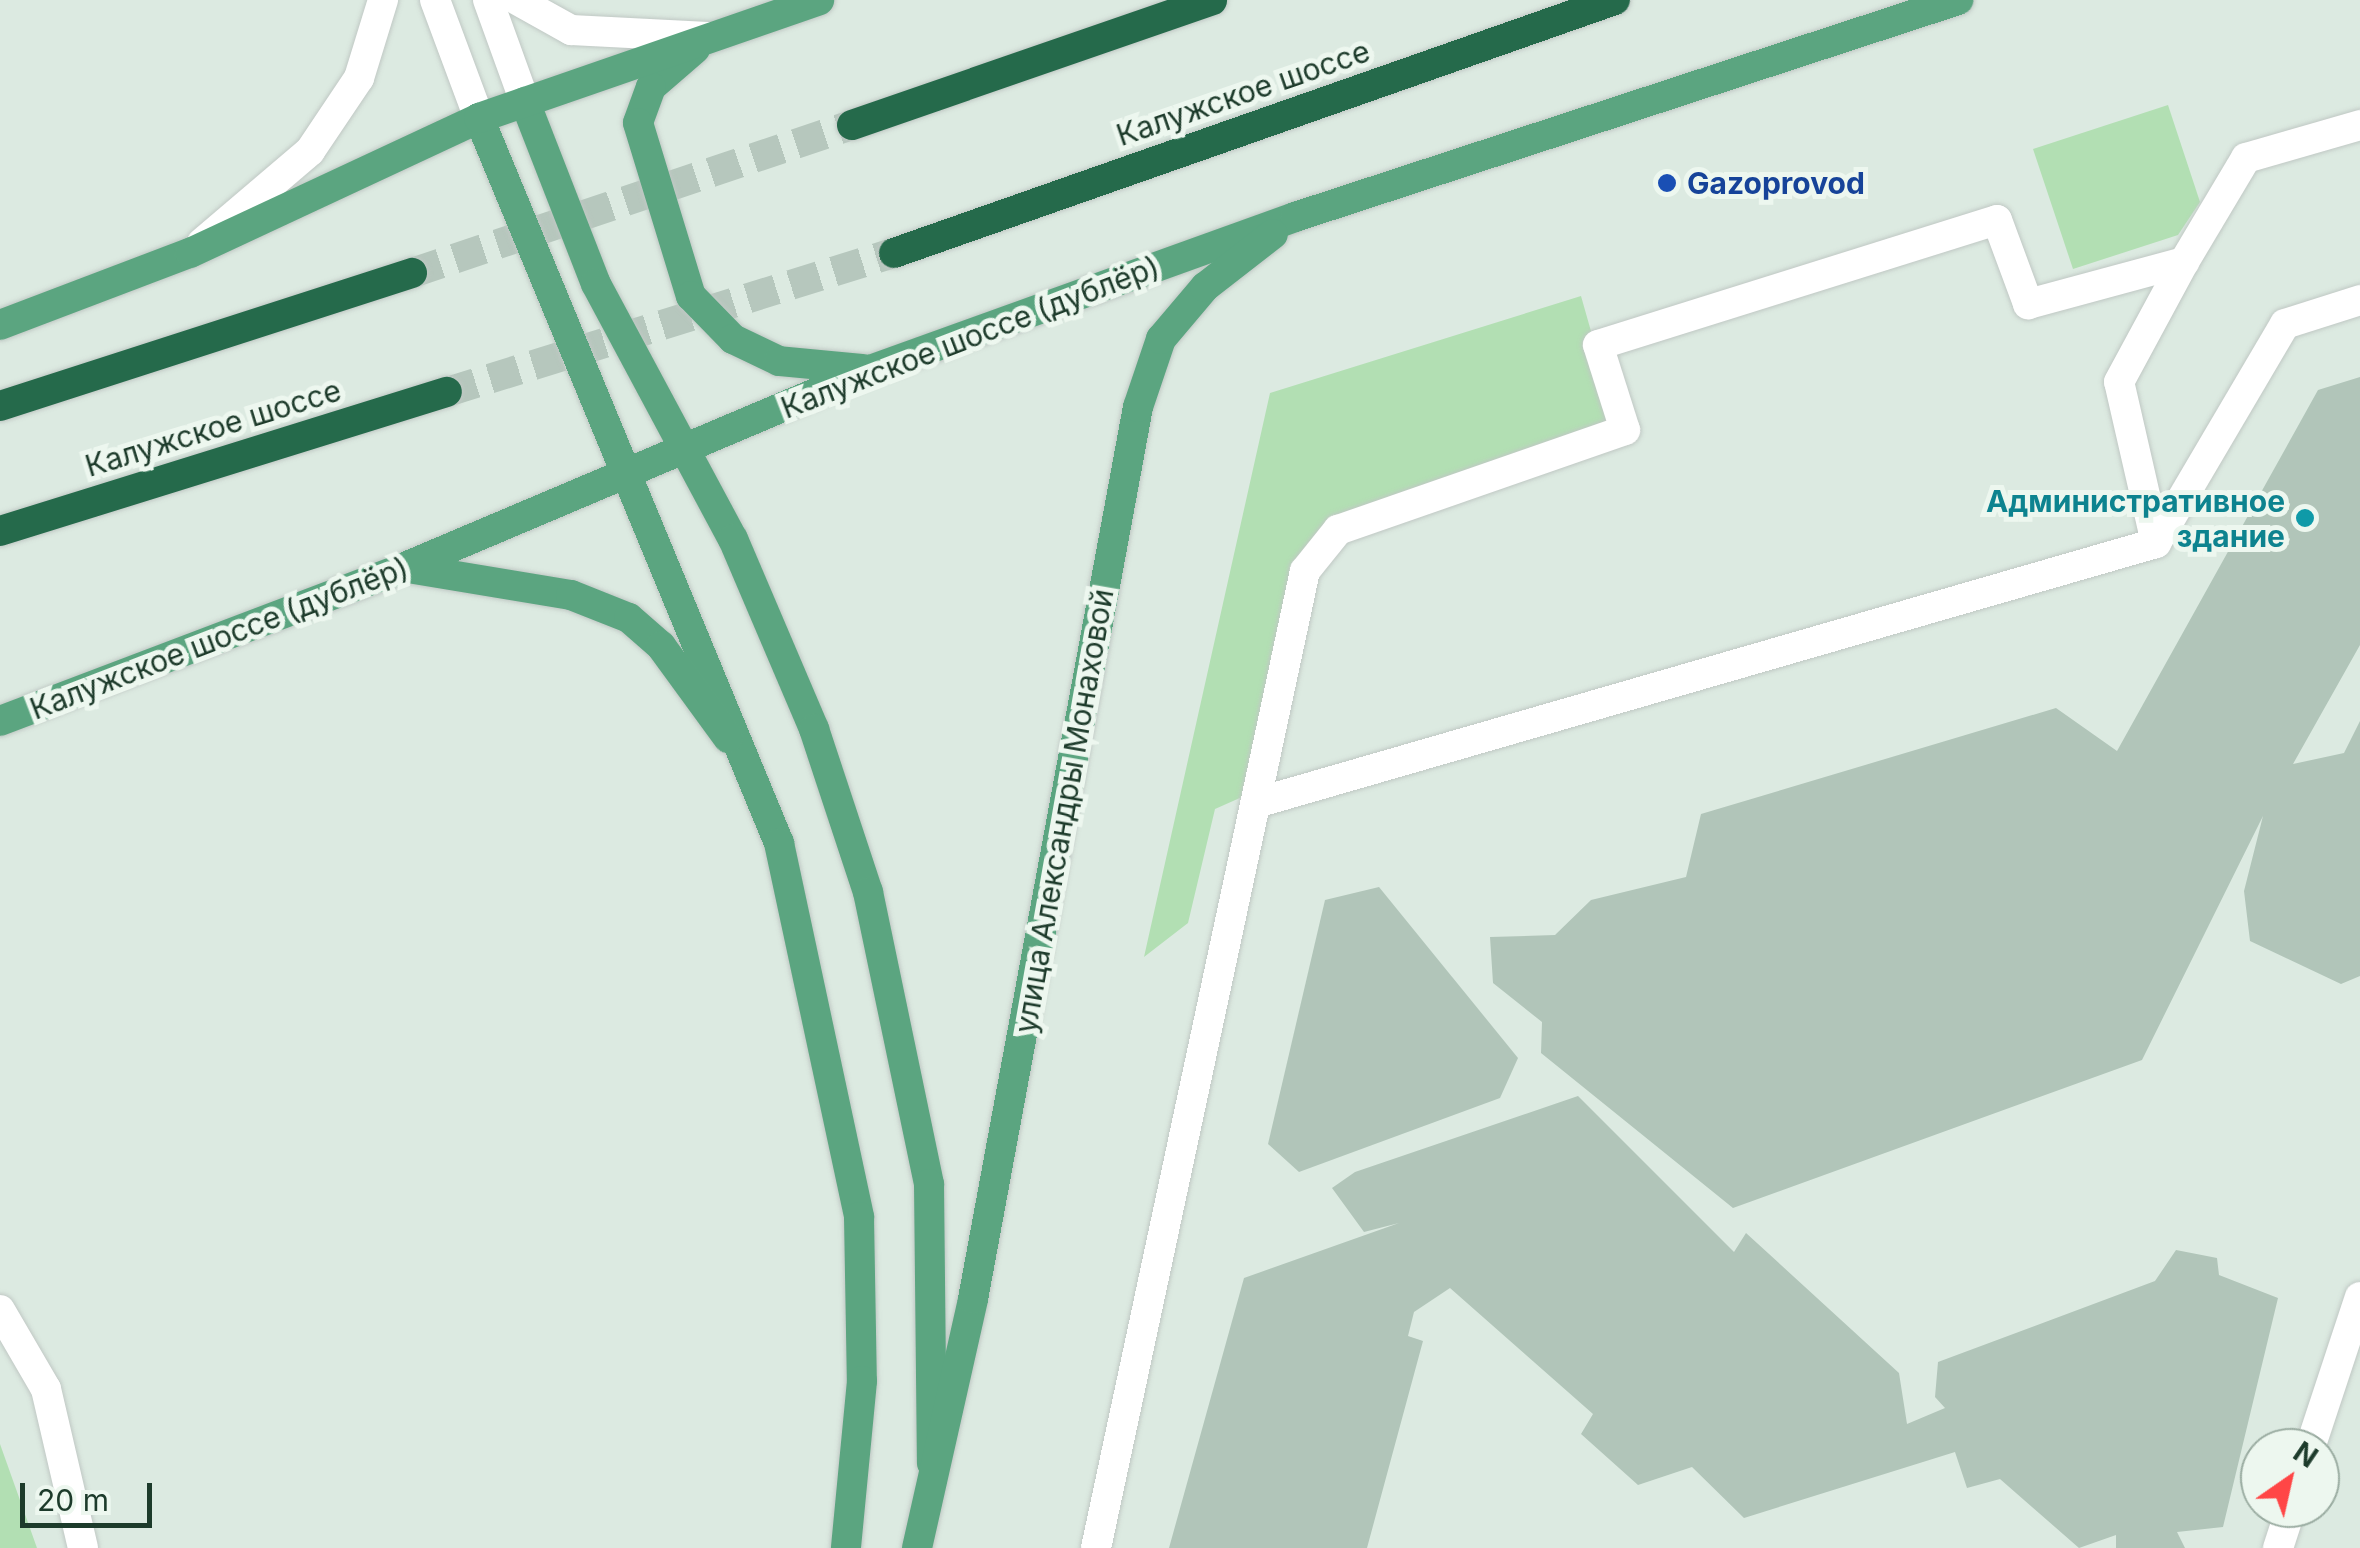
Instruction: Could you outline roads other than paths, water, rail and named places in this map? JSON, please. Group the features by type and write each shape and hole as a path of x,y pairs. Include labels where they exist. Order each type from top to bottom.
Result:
{"highway":[{"path":"852,125 1212,0"},
{"name":"Калужское шоссе","path":"894,253 1615,0"},
{"path":"0,406 412,273"},
{"name":"Калужское шоссе","path":"0,531 447,392"}],"main road":[{"path":"0,325 190,253 479,118 819,0"},
{"name":"Калужское шоссе (дублёр)","path":"0,721 406,568 870,370 1295,216 1958,0"},
{"path":"708,37 651,87 638,123 691,296 733,339 779,361 870,370"},
{"name":"улица Александры Монаховой","path":"525,102 596,284 733,539 814,729 898,1008 929,1184 932,1462"},
{"path":"479,118 672,570 752,772 829,1043 859,1217 862,1381 846,1548"},
{"name":"улица Александры Монаховой","path":"917,1548 932,1462 973,1300 1138,407 1160,339 1206,287 1295,216"},
{"path":"406,568 571,595 629,618 662,646 752,772"}],"street":[{"path":"190,253 310,151 359,78 383,0"},
{"path":"435,0 479,118"},
{"path":"488,0 525,102"},
{"path":"517,0 570,30 708,37"},
{"path":"2156,542 2120,382 2184,262 2246,158 2360,125"},
{"path":"1096,1548 1305,570 1338,530 1626,430 1598,345 1997,220 2028,304 2184,262"},
{"path":"1256,802 2156,542 2285,324 2360,300"},
{"path":"2317,1428 2360,1297"},
{"path":"0,1310 46,1389 83,1548"}],"tunnel":[{"path":"412,273 852,125"},
{"path":"447,392 894,253"}],"place":[{"name":"Gazoprovod","path":"1667,183"},
{"name":"Административное здание","path":"2305,518"}]}
